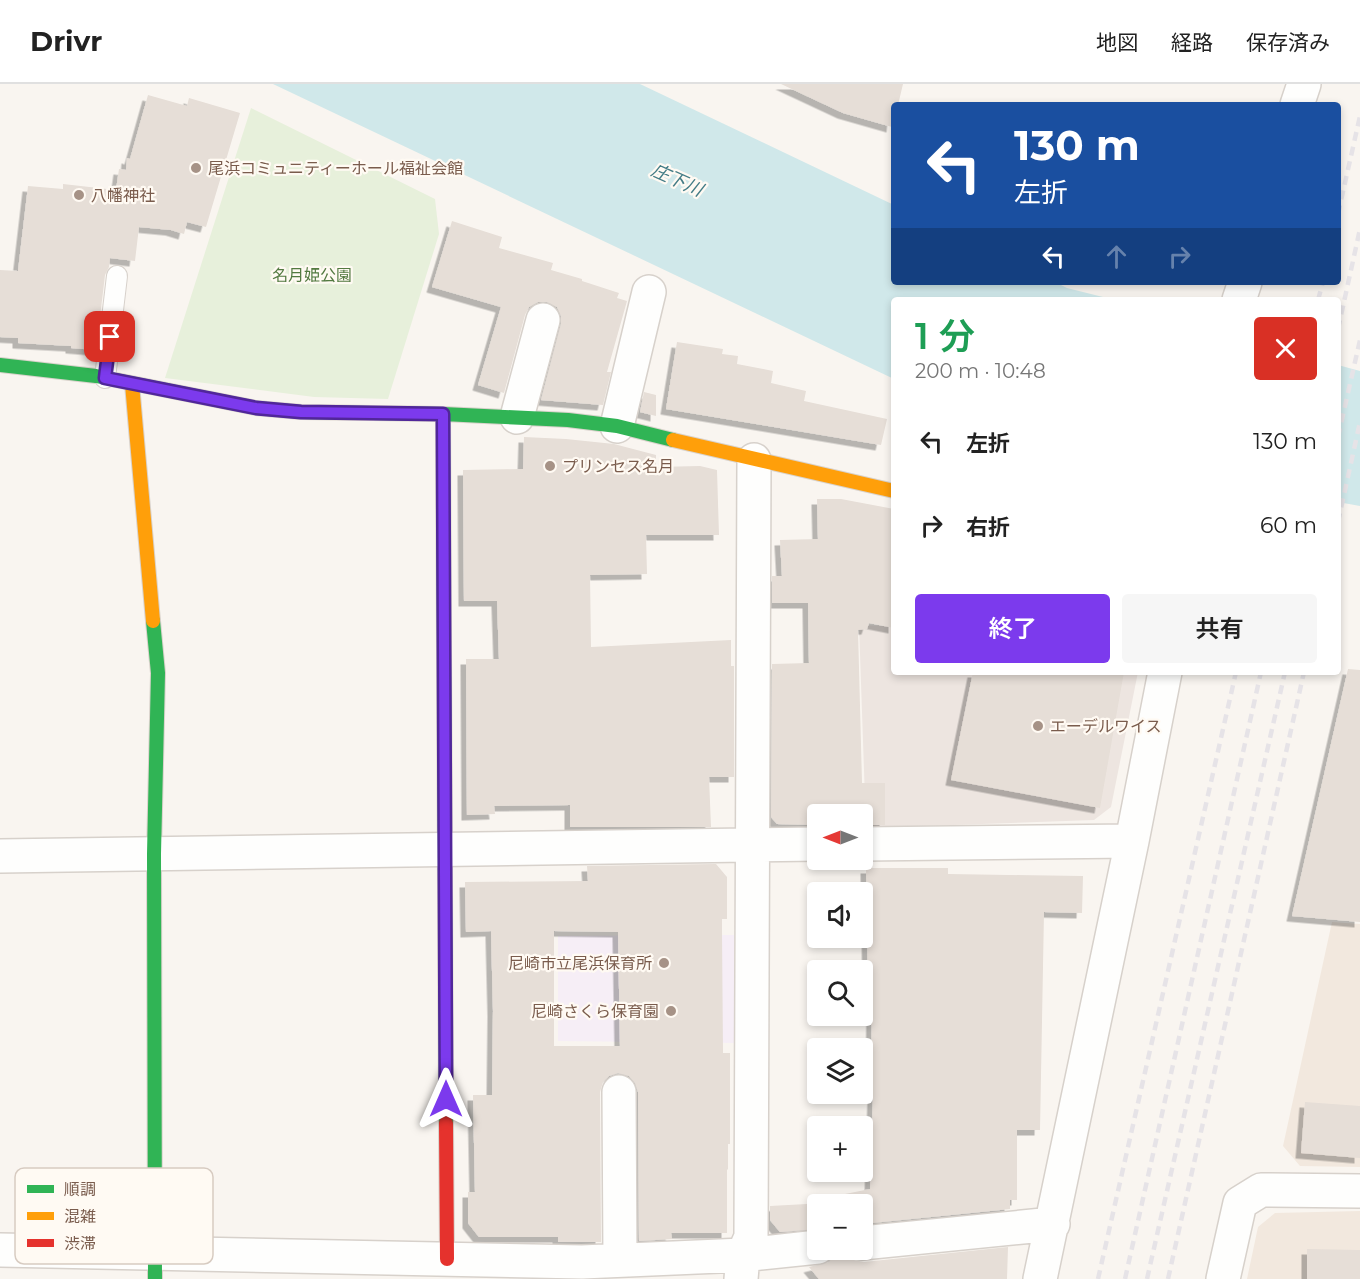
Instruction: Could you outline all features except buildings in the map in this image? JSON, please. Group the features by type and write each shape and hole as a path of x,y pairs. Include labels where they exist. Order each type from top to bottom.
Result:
{"street":[{"path":"1298,102 1304,84"},
{"path":"617,426 649,292"},
{"path":"517,417 543,320"},
{"path":"0,365 105,378 256,408 301,412 517,417 617,426 891,490"},
{"path":"132,384 158,674 154,854 155,1168"},
{"path":"432,1266 444,848 443,414"},
{"path":"742,1267 751,1236 754,460"},
{"path":"1040,1279 1164,675"},
{"path":"873,844 1131,841"},
{"path":"0,856 807,844"},
{"path":"619,1092 620,1260"},
{"path":"1223,1279 1240,1203 1261,1190 1360,1191"},
{"path":"873,1242 1053,1224"},
{"path":"0,1250 15,1252"},
{"path":"136,1264 155,1266 432,1266 583,1270 620,1260 742,1267 807,1251"}],"lane":[{"path":"105,378 117,276"}],"shaded area":[{"path":"859,625 891,626 891,675 1137,675 1111,807 1094,820 873,828 873,804 865,804"},
{"path":"1332,922 1360,924 1360,1167 1300,1166 1283,1146"},
{"path":"734,935 735,1043 558,1041 558,936"},
{"path":"1360,1211 1360,1279 1247,1279 1258,1227 1275,1213"}],"green space":[{"name":"名月姫公園","path":"251,108 435,199 439,234 388,399 314,397 165,378"}],"water":[{"name":"庄下川","path":"273,84 640,84 891,204 891,285 1061,285 1103,297 891,297 891,378"},
{"path":"1341,366 1360,371 1360,506 1341,503"}],"railway":[{"path":"1341,201 1360,116"},
{"path":"1341,315 1360,229"},
{"path":"1319,297 1322,285"},
{"path":"1341,424 1360,340"},
{"path":"1341,508 1360,422"},
{"path":"1098,1279 1235,675"},
{"path":"1125,1279 1260,675"},
{"path":"1147,1279 1284,675"},
{"path":"1168,1279 1303,675"}],"traffic: fast":[{"path":"0,365 96,376 256,408 301,412 443,414 568,420 617,426 673,440"},
{"path":"443,414 446,1123"},
{"path":"153,621 158,673 154,854 155,1168"},
{"path":"155,1264 155,1279"}],"traffic: slow":[{"path":"132,384 153,621"},
{"path":"673,440 891,490"}],"traffic: jam":[{"path":"446,1123 447,1259"}],"place":[{"name":"尾浜コミュニティーホール福祉会館","path":"196,168"},
{"name":"八幡神社","path":"79,195"},
{"name":"プリンセス名月","path":"550,466"},
{"name":"エーデルワイス","path":"1038,726"},
{"name":"尼崎市立尾浜保育所","path":"664,963"},
{"name":"尼崎さくら保育園","path":"671,1011"}],"route":[{"path":"110,337 105,378 256,408 301,412 443,414 446,1099"}]}
